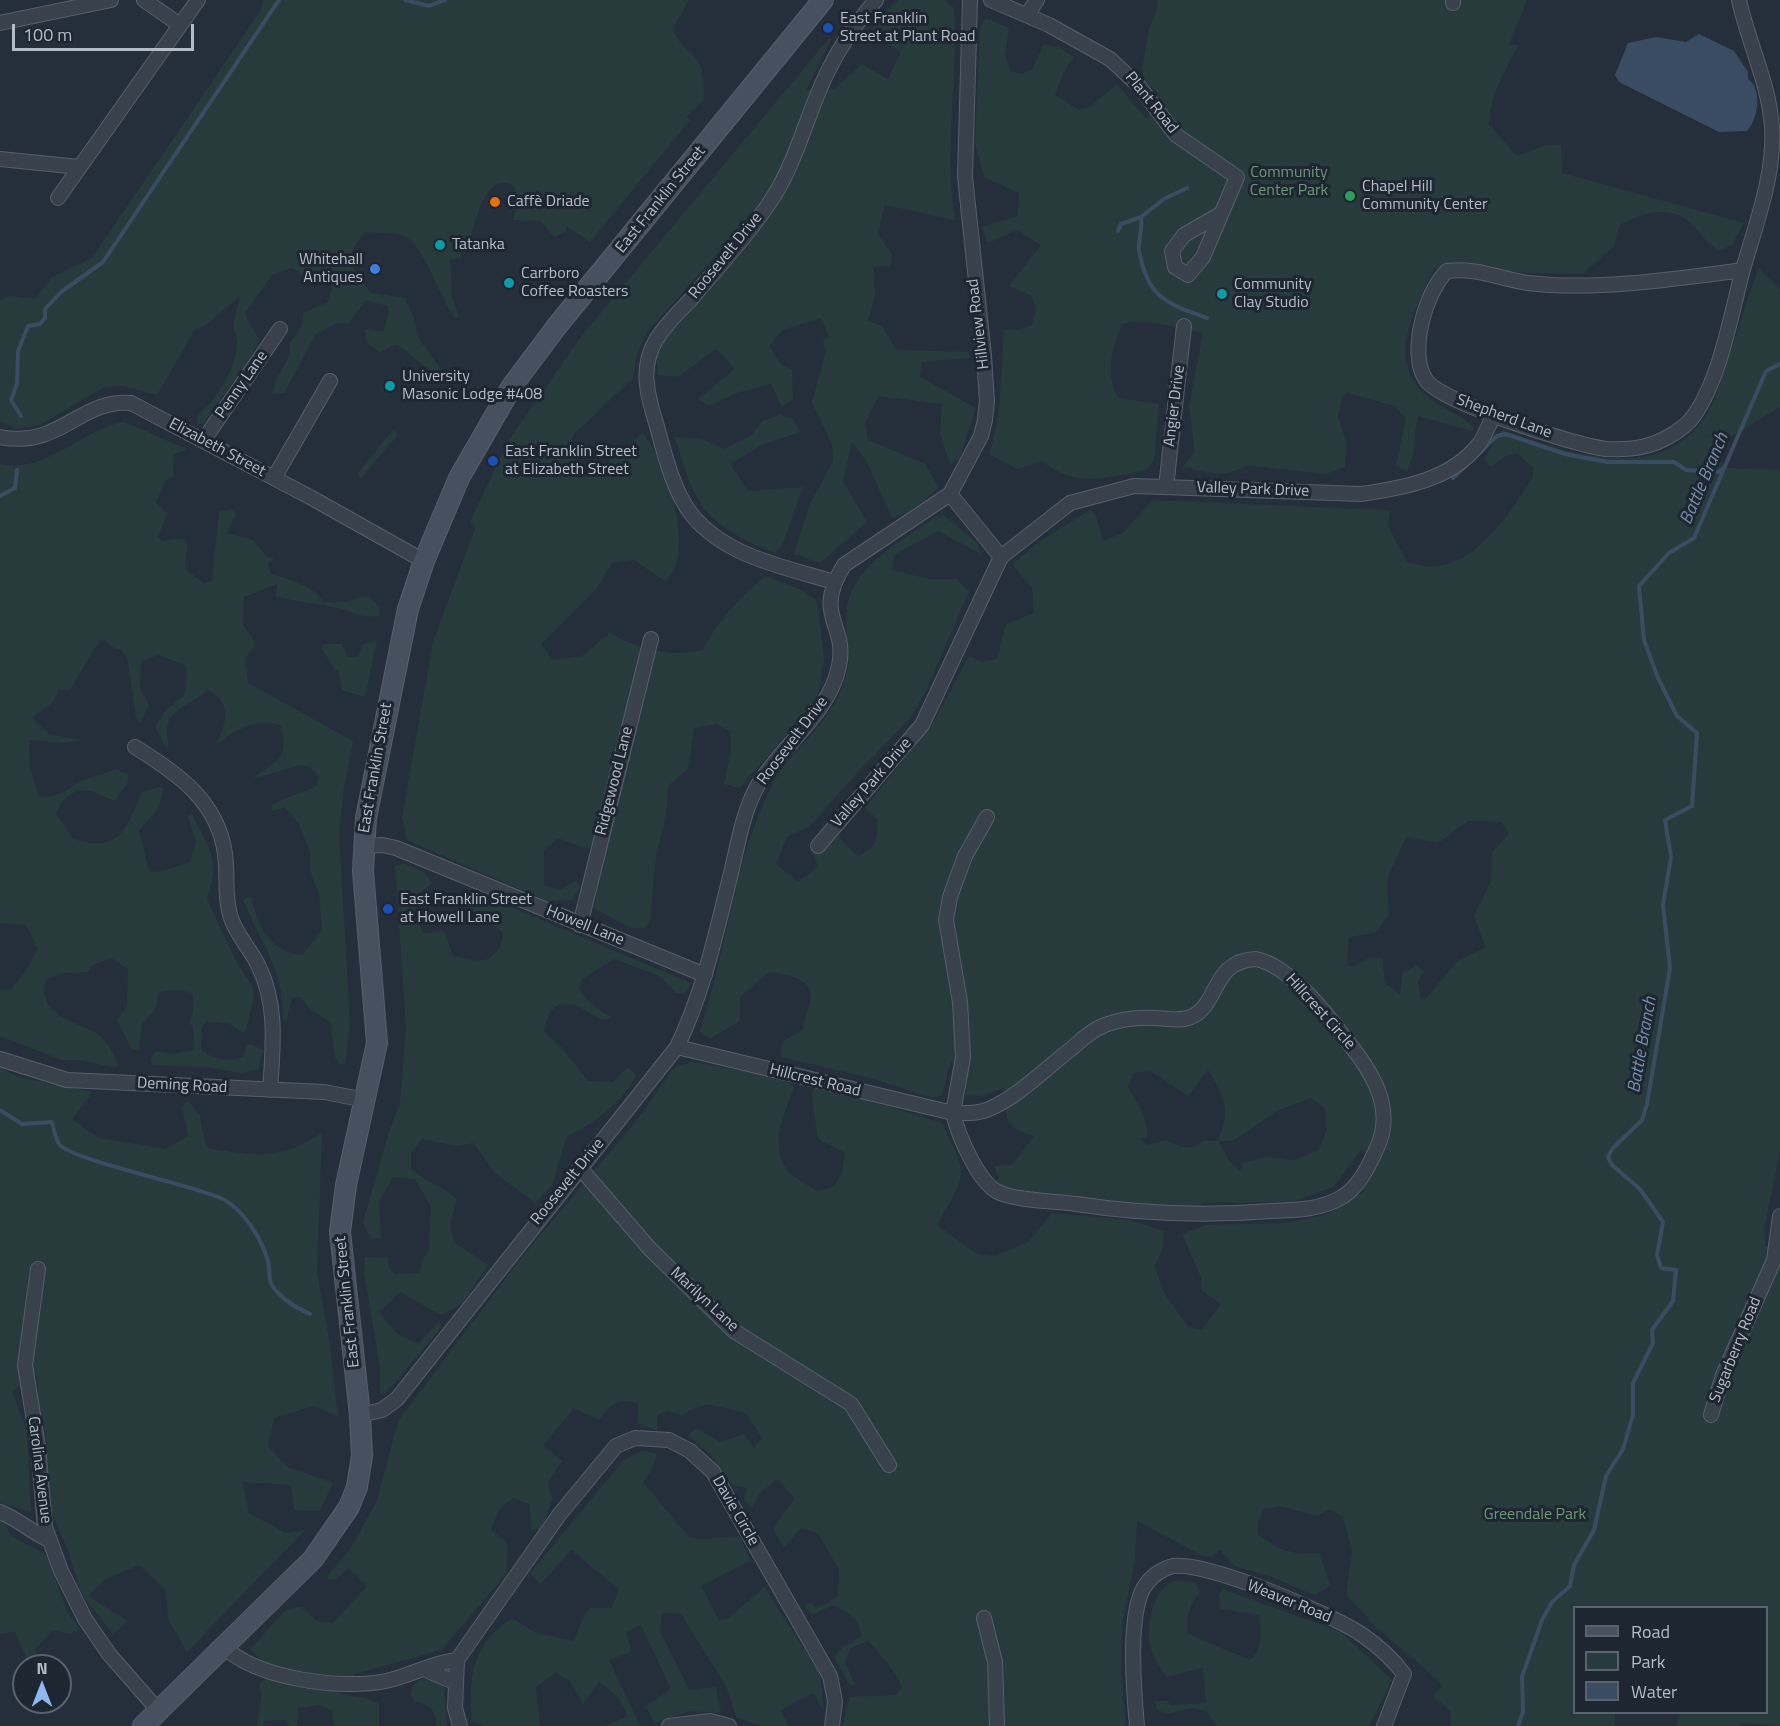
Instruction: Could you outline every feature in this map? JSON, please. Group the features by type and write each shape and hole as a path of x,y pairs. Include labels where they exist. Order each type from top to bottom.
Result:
{"main road":[{"name":"East Franklin Street","path":"143,1726 313,1559 349,1507 357,1487 362,1456 360,1415 340,1232 346,1185 377,1043 363,846 397,655 408,609 424,561 459,478 494,413 527,364 823,0"}],"street":[{"path":"0,23 111,0"},
{"path":"144,0 180,25"},
{"path":"58,198 198,0"},
{"name":"Roosevelt Drive","path":"360,1415 382,1410 397,1399 677,1047 696,1009 743,824 756,788 773,761 813,716 831,691 840,664 839,642 829,610 834,582 754,557 736,549 692,514 680,493 663,447 650,401 646,365 657,339 740,243 775,194 807,126 827,72 850,31 876,0"},
{"name":"Hillview Road","path":"834,582 844,565 950,494 981,436 987,402 965,177 970,0"},
{"name":"Plant Road","path":"991,0 1027,15 1110,58 1139,86 1176,135 1238,177 1219,216"},
{"path":"1027,15 1037,0"},
{"name":"Shepherd Lane","path":"1739,0 1762,78 1772,127 1766,190 1720,358 1700,406 1687,423 1664,439 1642,447 1604,448 1494,415 1442,393 1427,382 1420,368 1420,329 1436,285 1447,271 1472,270 1527,283 1606,284 1743,270"},
{"path":"0,159 79,166"},
{"name":"Angier Drive","path":"1166,487 1184,326"},
{"name":"Penny Lane","path":"203,441 280,329"},
{"path":"274,478 330,381"},
{"name":"Elizabeth Street","path":"0,437 18,441 39,438 95,409 120,402 148,410 424,561"},
{"name":"Valley Park Drive","path":"818,846 922,725 1001,557 1070,503 1134,486 1361,494 1396,489 1425,481 1456,465 1480,444 1494,415"},
{"path":"950,494 1001,557"},
{"name":"Ridgewood Lane","path":"580,925 651,639"},
{"path":"135,747 175,771 194,788 206,805 222,839 231,916 242,940 259,966 271,1004 274,1040 270,1090"},
{"path":"953,1113 963,1058 960,1002 946,920 950,897 964,856 987,817"},
{"name":"Howell Lane","path":"363,846 396,848 705,975"},
{"name":"Hillcrest Circle","path":"1256,959 1278,967 1328,1016 1372,1075 1382,1100 1383,1128 1374,1156 1358,1183 1343,1197 1306,1209 1218,1215 1113,1210 1004,1195 987,1184 979,1172 956,1126 953,1113 974,1113 989,1109 1012,1095 1103,1026 1137,1017 1176,1020 1190,1017 1198,1012 1219,979 1231,966 1243,960 1256,959"},
{"name":"Hillcrest Road","path":"677,1047 953,1113"},
{"name":"Deming Road","path":"0,1059 67,1080 324,1092 366,1100"},
{"name":"Marilyn Lane","path":"580,1168 650,1249 734,1330 851,1404 889,1465"},
{"name":"Sugarberry Road","path":"1711,1415 1723,1376 1774,1260 1780,1216"},
{"name":"Carolina Avenue","path":"38,1269 25,1365 38,1446 42,1508 49,1540 85,1619 109,1654 158,1710"},
{"name":"Davie Circle","path":"458,1725 454,1682 457,1660 559,1515 616,1446 634,1438 669,1440 690,1451 713,1472 830,1676 836,1701 832,1726"},
{"path":"0,1512 16,1520 28,1531 49,1540"},
{"name":"Weaver Road","path":"1137,1726 1133,1644 1138,1600 1146,1583 1159,1572 1173,1566 1194,1567 1272,1592 1318,1610 1359,1633 1384,1652 1404,1674 1384,1726"},
{"path":"984,1618 995,1662 997,1726"},
{"path":"223,1646 234,1657 264,1669 324,1683 362,1684 426,1670 441,1661 457,1660"},
{"path":"426,1670 454,1682"},
{"path":"669,1726 710,1721 729,1726"}],"green space":[{"path":"263,0 405,0 415,3 416,0 689,0 673,28 679,41 698,61 703,77 704,99 686,117 690,120 590,242 566,226 566,231 554,237 541,221 513,220 518,202 514,186 504,183 495,185 482,202 469,245 462,250 461,258 450,260 452,297 459,317 454,317 425,261 411,241 404,236 390,233 366,232 353,249 352,263 355,270 371,293 405,298 413,315 418,338 447,377 440,379 398,345 393,345 380,353 367,343 365,329 383,331 389,313 387,306 366,300 348,324 337,323 316,334 284,393 272,394 275,382 289,357 290,343 302,326 303,313 328,302 332,289 333,270 330,267 323,277 311,284 306,284 298,271 291,268 272,275 245,313 259,341 251,357 203,424 198,424 197,416 218,393 229,373 236,352 234,324 240,296 207,324 194,331 157,395 123,386 104,387 40,425 17,429 0,421 0,300 10,296 35,299 52,277 92,258 261,10"},
{"path":"898,0 944,0 954,8 951,167 955,220 885,205 878,234 892,255 891,266 873,267 875,295 868,321 882,326 896,350 968,352 970,358 922,362 920,377 976,408 959,459 950,464 940,435 942,404 878,396 865,423 868,440 925,464 939,488 908,512 892,518 867,462 852,442 843,481 867,522 820,563 794,554 810,504 833,461 832,444 812,403 826,350 823,342 829,336 821,318 782,330 769,347 781,364 792,370 793,399 782,407 771,384 736,393 709,406 698,399 735,369 716,349 678,377 658,375 656,355 664,341 746,249 775,202 768,192 724,246 647,332 637,354 633,378 574,434 569,446 584,466 608,463 642,433 660,463 675,507 679,530 679,551 674,569 665,581 634,560 612,563 597,588 541,644 552,660 582,656 610,633 643,648 678,653 703,650 730,610 766,576 801,590 817,601 824,659 819,692 804,715 739,788 724,784 731,751 731,732 717,724 694,728 688,769 668,786 666,816 656,855 650,921 645,928 630,928 594,908 607,835 587,849 558,838 544,850 544,885 560,890 576,880 580,887 572,900 547,901 407,840 402,818 433,642 476,526 470,522 507,443 580,338 830,37 831,40 806,90 835,89 862,64 888,79 901,52 870,34 879,18"},
{"name":"Community Center Park","path":"1157,0 1527,0 1509,45 1518,45 1495,94 1489,125 1517,156 1546,145 1561,145 1562,173 1744,223 1732,245 1719,251 1680,216 1663,212 1644,214 1620,225 1614,246 1583,274 1502,272 1455,262 1434,269 1417,304 1406,340 1406,357 1410,373 1420,389 1436,403 1460,416 1474,428 1472,431 1418,416 1413,456 1407,471 1396,466 1406,418 1395,406 1347,393 1342,396 1338,417 1346,442 1345,467 1326,474 1246,465 1231,472 1215,473 1183,466 1195,452 1189,407 1203,333 1143,322 1122,324 1115,343 1111,371 1114,389 1119,398 1159,404 1154,460 1145,471 1091,479 1067,475 1042,461 1017,469 989,454 999,409 1004,330 1018,330 1032,325 1036,309 1032,296 1009,286 1041,245 1017,230 988,243 982,227 1018,216 1019,193 984,177 975,143 980,29 986,18 1009,28 1005,56 1011,71 1022,74 1033,68 1044,44 1059,47 1074,57 1064,71 1055,95 1079,110 1091,106 1117,84 1147,120 1159,94 1146,82 1142,71 1149,29 1158,7"},
{"name":"Greendale Park","path":"1759,268 1780,290 1780,407 1728,438 1715,457 1729,468 1780,470 1780,1152 1764,1229 1766,1246 1780,1250 1780,1726 1745,1723 1738,1726 1676,1726 1680,1714 1768,1714 1768,1606 1573,1606 1573,1714 1615,1714 1615,1726 1451,1726 1450,1711 1433,1696 1442,1686 1439,1681 1368,1620 1369,1618 1346,1595 1352,1551 1343,1517 1329,1509 1317,1516 1279,1506 1264,1509 1258,1521 1258,1534 1286,1551 1320,1553 1330,1586 1314,1595 1272,1577 1234,1566 1220,1550 1211,1557 1203,1556 1137,1521 1135,1558 1122,1626 1121,1674 1126,1726 842,1726 850,1697 895,1695 902,1688 893,1671 868,1641 851,1648 845,1662 855,1685 849,1684 834,1657 842,1648 861,1636 856,1621 834,1605 813,1614 804,1606 810,1603 816,1609 838,1596 839,1570 818,1533 801,1528 784,1548 773,1529 795,1498 777,1479 760,1493 752,1508 744,1500 746,1488 732,1485 710,1454 688,1436 695,1428 721,1442 744,1434 754,1448 762,1438 746,1413 708,1404 692,1409 683,1415 667,1411 657,1415 657,1431 638,1423 638,1403 620,1402 611,1406 599,1420 574,1408 543,1446 562,1461 548,1482 552,1499 543,1526 532,1531 529,1504 513,1498 499,1509 491,1530 508,1544 506,1574 441,1650 355,1674 337,1692 369,1699 379,1704 379,1726 334,1726 332,1710 319,1705 298,1708 297,1726 290,1726 286,1720 264,1721 262,1726 257,1726 261,1697 259,1684 265,1679 262,1661 250,1649 287,1609 301,1607 317,1621 333,1623 367,1586 349,1568 336,1579 329,1580 328,1575 349,1551 377,1501 398,1421 522,1257 638,1119 674,1068 691,1062 779,1077 794,1087 780,1130 779,1152 789,1172 817,1191 834,1187 841,1175 845,1153 818,1139 812,1098 814,1084 942,1123 957,1154 961,1175 954,1195 937,1225 977,1254 995,1256 1028,1242 1052,1213 1129,1220 1164,1231 1163,1248 1155,1266 1163,1291 1188,1327 1202,1330 1221,1304 1201,1290 1201,1277 1182,1234 1206,1225 1287,1223 1328,1214 1362,1193 1377,1164 1361,1150 1333,1187 1292,1202 1202,1203 1202,1207 1177,1206 1080,1199 1008,1188 996,1183 999,1178 994,1166 1012,1165 1034,1136 1023,1133 1011,1125 1008,1120 1004,1088 981,1096 966,1095 967,1076 951,1061 942,1095 933,1098 874,1079 781,1057 783,1041 803,1030 811,994 804,982 791,976 769,972 740,997 740,1021 710,1039 700,1031 709,1003 736,887 753,830 780,771 820,724 839,695 847,671 846,622 851,594 858,580 880,556 935,517 944,515 977,543 981,554 938,531 894,555 892,570 929,579 956,579 969,591 925,693 910,718 810,826 787,837 776,864 798,882 818,867 813,852 823,849 838,831 840,839 858,856 869,850 877,837 877,819 865,808 933,723 969,656 982,662 997,659 1006,624 1034,613 1032,588 1012,564 1039,542 1090,510 1096,516 1103,541 1123,533 1153,500 1385,510 1390,511 1388,526 1407,562 1428,566 1448,564 1466,556 1482,544 1510,511 1533,477 1533,468 1517,453 1506,456 1490,467 1484,459 1502,430 1587,455 1616,458 1644,457 1670,449 1692,433 1716,397","holes":["1468,821 1501,822 1509,833 1492,853 1491,881 1474,916 1486,947 1457,961 1425,1000 1420,997 1418,982 1424,971 1416,965 1402,974 1400,994 1385,983 1382,958 1369,958 1353,967 1347,965 1349,937 1375,933 1389,915 1387,879 1406,837 1438,843","1208,1070 1219,1088 1224,1104 1224,1121 1218,1141 1203,1141 1193,1147 1181,1147 1166,1140 1148,1145 1139,1139 1147,1137 1147,1130 1141,1110 1128,1087 1133,1073 1151,1071 1188,1096","1311,1098 1325,1108 1327,1130 1319,1150 1294,1160 1266,1157 1243,1163 1240,1171 1227,1158 1219,1141 1233,1141 1279,1110"]},
{"path":"780,415 793,419 800,432 762,445 730,464 748,491 803,487 783,543 775,553 733,533 718,523 707,511 697,498 689,481 675,437 702,439 724,449 752,435 762,421"},
{"path":"123,422 188,449 174,454 173,476 166,480 156,502 167,514 158,537 162,541 184,538 187,546 185,569 204,583 212,581 219,512 232,509 236,515 226,533 253,540 266,556 274,559 268,563 271,574 307,587 324,602 350,601 368,597 380,609 379,616 369,617 334,607 284,598 276,596 277,584 244,597 243,625 256,644 245,659 248,683 353,741 343,793 339,832 350,1024 345,1064 340,1064 335,1057 331,1023 309,1008 301,997 292,997 286,1023 283,1019 281,990 277,975 243,900 251,896 261,927 267,936 281,949 291,953 302,955 322,930 319,894 310,870 310,852 299,824 285,807 272,811 272,806 276,803 316,786 319,778 310,767 300,765 253,779 275,762 282,752 284,746 281,726 272,723 255,724 217,744 225,721 224,707 216,695 208,690 172,716 168,723 169,745 166,748 155,726 166,710 185,694 187,666 158,655 141,661 140,688 149,705 140,723 136,717 127,657 120,649 115,649 103,639 96,646 69,690 59,690 53,702 32,718 50,735 82,740 60,743 29,740 30,767 38,795 42,798 60,794 84,780 115,769 128,774 128,782 115,801 91,791 77,790 62,801 56,814 73,839 101,843 119,835 131,817 142,792 160,787 164,789 158,808 139,831 149,871 154,872 190,863 196,842 188,816 192,814 208,846 213,864 207,899 235,959 252,986 254,996 246,1030 243,1033 230,1024 206,1021 202,1027 201,1050 210,1056 237,1059 243,1057 246,1045 253,1045 263,1050 258,1069 241,1073 207,1067 152,1065 151,1058 156,1051 171,1054 194,1050 193,1027 189,1023 193,1012 193,994 176,990 159,993 155,1010 142,1024 139,1051 131,1048 117,1020 127,1006 128,969 111,958 93,965 88,972 65,973 50,978 45,981 45,993 47,1002 60,1016 96,1033 103,1039 118,1064 116,1068 81,1060 62,1060 0,1036 0,990 11,990 28,968 38,949 26,925 0,923 0,464 33,463 63,450 92,433"},
{"path":"393,430 398,435 362,477 359,477 357,474"},
{"path":"377,641 365,697 342,690 338,670 334,668 322,649 324,644 342,644 348,657 358,657 363,644"},
{"path":"403,863 425,873 432,883 416,899 417,917 423,933 444,931 453,956 477,961 489,959 500,947 503,934 474,912 468,904 475,892 691,983 686,993 676,993 659,976 614,959 582,979 579,990 591,1004 612,1018 602,1020 576,1005 559,1004 549,1013 544,1031 562,1048 588,1081 613,1082 628,1067 636,1075 623,1095 607,1111 588,1125 567,1136 552,1186 535,1203 494,1172 474,1143 456,1146 422,1139 411,1153 411,1169 456,1199 450,1228 455,1243 488,1265 463,1303 441,1315 400,1292 379,1312 396,1333 418,1344 439,1322 441,1328 385,1394 380,1393 380,1366 364,1272 365,1257 388,1258 388,1266 394,1274 419,1273 423,1259 429,1251 431,1206 415,1179 393,1177 379,1201 381,1238 371,1239 363,1222 389,1132 400,1104 406,1027 395,867"},
{"path":"0,1068 18,1077 93,1092 72,1119 98,1138 165,1149 188,1136 182,1107 188,1100 200,1116 204,1140 209,1149 267,1154 292,1149 322,1133 317,1273 329,1339 338,1416 313,1406 274,1418 268,1446 288,1467 333,1483 320,1511 294,1510 291,1485 243,1482 249,1513 286,1533 305,1530 187,1652 168,1619 166,1591 139,1565 104,1580 88,1596 128,1621 113,1634 81,1593 68,1551 44,1495 47,1440 38,1403 37,1375 12,1391 27,1431 31,1512 0,1503"},
{"path":"642,1450 657,1454 652,1469 643,1482 689,1537 701,1539 740,1536 750,1561 701,1586 719,1621 729,1618 764,1587 820,1674 824,1711 813,1693 780,1710 789,1726 760,1726 736,1717 727,1688 681,1614 662,1613 660,1632 689,1690 716,1687 721,1713 690,1711 654,1723 646,1706 671,1689 641,1625 627,1632 631,1652 609,1660 640,1726 606,1726 628,1716 617,1696 599,1682 583,1704 569,1680 555,1673 536,1687 540,1726 485,1726 472,1722 471,1691 476,1663 488,1639 499,1628 512,1618 536,1633 574,1641 585,1614 591,1608 612,1608 619,1589 571,1550 541,1584 530,1573 623,1461"},
{"path":"0,1505 10,1535 46,1555 68,1613 80,1629 70,1634 53,1630 34,1650 37,1654 25,1654 15,1632 0,1634"},
{"path":"1173,1581 1195,1582 1200,1592 1189,1612 1188,1634 1250,1660 1260,1645 1259,1615 1220,1609 1219,1595 1222,1589 1341,1632 1392,1680 1369,1726 1217,1726 1206,1711 1192,1708 1166,1714 1157,1709 1155,1701 1167,1701 1171,1705 1206,1703 1203,1668 1166,1677 1152,1652 1149,1633 1152,1612 1159,1594"},
{"path":"422,1679 439,1679 444,1688 447,1726 436,1726 435,1716 431,1709 415,1701 411,1695 413,1685"}],"water":[{"path":"1699,34 1734,51 1748,72 1748,79 1756,90 1757,104 1754,119 1747,131 1719,132 1619,82 1615,75 1628,43 1656,37 1686,42"}],"waterway":[{"path":"21,416 11,400 17,384 18,351 28,326 40,324 45,318 45,309 61,292 103,262 279,0"},
{"path":"405,0 429,6 445,0"},
{"path":"1187,188 1164,199 1141,217 1139,250 1147,278 1160,296 1180,308 1207,318"},
{"path":"1118,231 1121,224 1141,217"},
{"name":"Battle Branch","path":"1518,1726 1523,1712 1522,1677 1542,1620 1552,1602 1570,1586 1574,1565 1594,1530 1606,1476 1623,1449 1633,1415 1633,1383 1653,1343 1652,1330 1673,1301 1676,1270 1661,1268 1657,1255 1663,1222 1640,1189 1612,1165 1608,1157 1612,1149 1642,1120 1647,1104 1670,968 1663,905 1671,857 1665,820 1692,806 1697,733 1677,716 1658,678 1644,640 1639,586 1669,553 1694,538 1766,371 1780,364"},
{"path":"1453,478 1497,436 1506,434 1565,454 1608,462 1674,462 1686,470 1718,472 1723,469"},
{"path":"0,496 15,488 17,470"},
{"path":"0,1110 22,1124 52,1122 59,1144 85,1157 208,1193 231,1204 245,1218 261,1244 268,1261 270,1281 273,1287 290,1303 310,1314"}],"place":[{"name":"East Franklin Street at Plant Road","path":"828,28"},
{"name":"Chapel Hill Community Center","path":"1350,196"},
{"name":"Caffè Driade","path":"495,202"},
{"name":"Tatanka","path":"440,245"},
{"name":"Whitehall Antiques","path":"375,269"},
{"name":"Carrboro Coffee Roasters","path":"509,283"},
{"name":"Community Clay Studio","path":"1222,294"},
{"name":"University Masonic Lodge #408","path":"390,386"},
{"name":"East Franklin Street at Elizabeth Street","path":"493,461"},
{"name":"East Franklin Street at Howell Lane","path":"388,909"}]}
